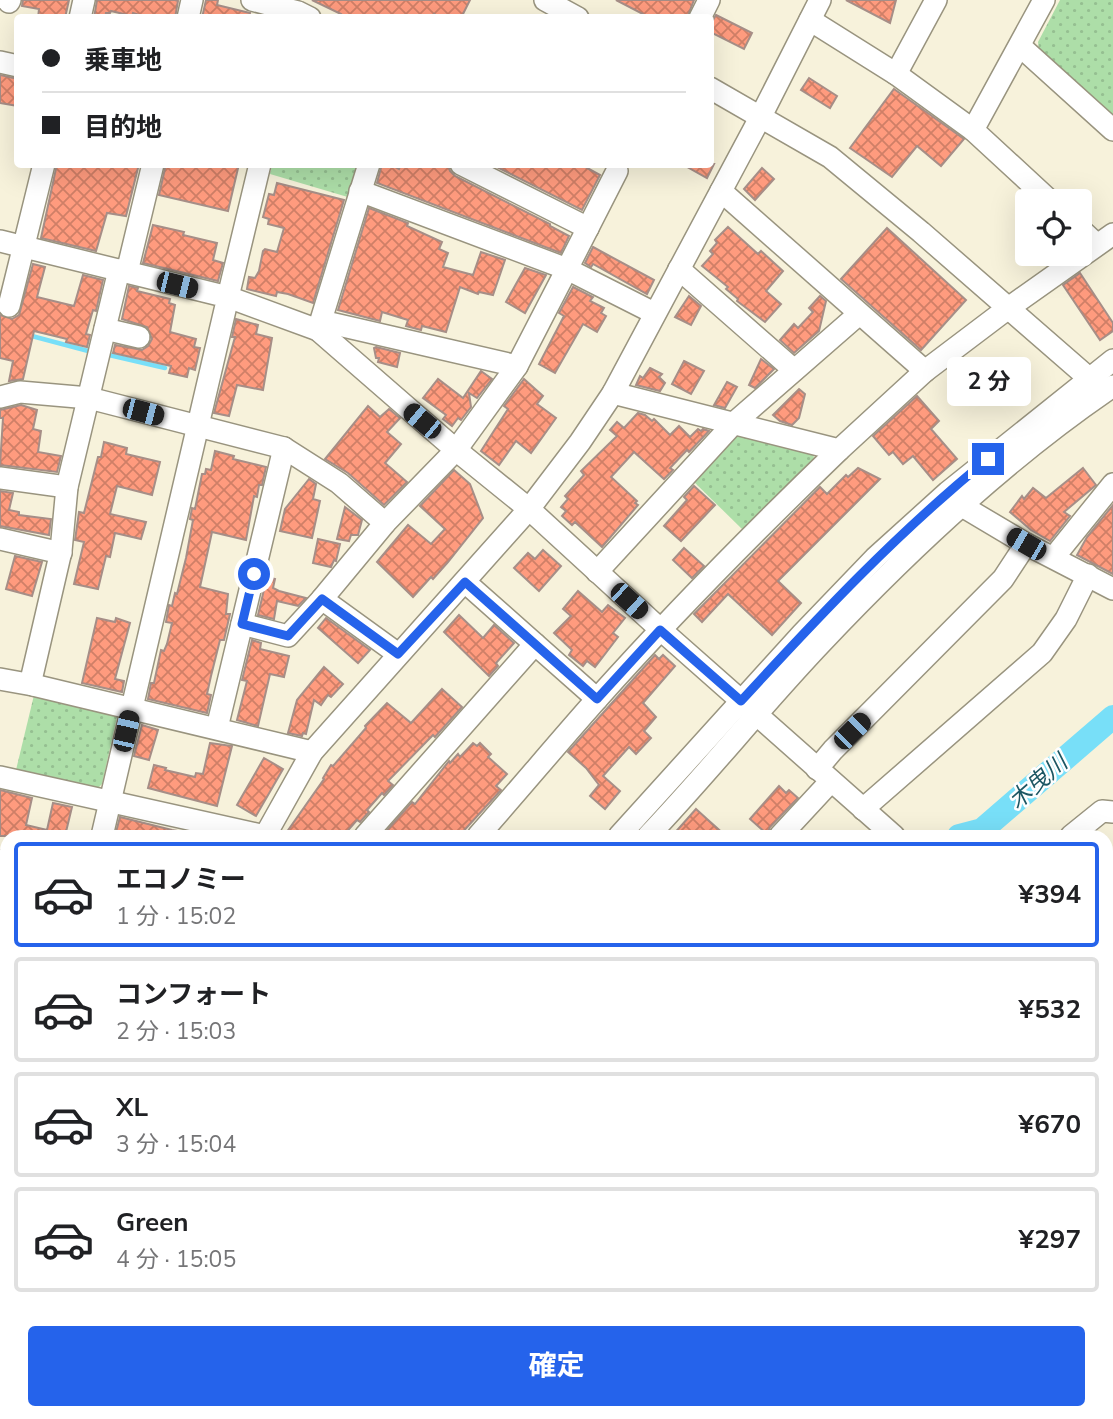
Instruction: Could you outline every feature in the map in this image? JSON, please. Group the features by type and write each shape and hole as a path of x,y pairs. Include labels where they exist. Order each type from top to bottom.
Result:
{"street":[{"path":"252,0 301,12"},
{"path":"545,0 571,14"},
{"path":"268,830 312,752 529,509 580,442 612,393 761,116 820,0"},
{"path":"896,74 936,0"},
{"path":"973,130 1044,0"},
{"path":"810,20 896,74 973,130 1037,189"},
{"path":"1020,46 1113,130"},
{"path":"714,90 830,157 1105,389"},
{"path":"9,306 43,168"},
{"path":"33,685 32,676 61,554 67,487 105,329 152,168"},
{"path":"103,830 196,426 260,168"},
{"path":"317,330 368,168"},
{"path":"469,168 588,228"},
{"path":"242,624 288,636 385,523 456,450 517,366 588,228 614,168"},
{"path":"360,191 566,269 654,313"},
{"path":"721,191 925,371"},
{"path":"483,830 660,630 838,450 925,371 1105,239"},
{"path":"0,242 228,297 317,330 529,509 660,630 886,830"},
{"path":"678,269 794,370"},
{"path":"597,572 734,423 859,314"},
{"path":"317,330 330,323 517,366"},
{"path":"105,329 139,337"},
{"path":"655,830 821,643 880,583 962,506 1105,389 1113,360"},
{"path":"624,830 875,558 948,492 1105,389"},
{"path":"0,397 20,392 89,398 284,448 321,469 385,523"},
{"path":"612,393 838,450"},
{"path":"217,729 284,448"},
{"path":"0,478 67,487"},
{"path":"1054,557 1113,484"},
{"path":"962,506 1026,544 1113,589"},
{"path":"0,539 61,554"},
{"path":"784,830 824,775 833,750 1003,579 1026,544"},
{"path":"863,809 1042,653 1066,619 1088,575"},
{"path":"465,582 597,699"},
{"path":"322,599 398,654"},
{"path":"370,830 535,644"},
{"path":"0,679 312,752"},
{"path":"0,776 239,830"},
{"path":"1078,830 1102,811 1113,813"}],"green space":[{"path":"1060,0 1113,0 1113,116 1039,50 1038,42"},
{"path":"271,168 361,168 351,198 270,174"},
{"path":"736,433 813,450 814,460 743,530 690,478"},
{"path":"35,691 107,708 117,717 102,784 95,791 16,770"}],"building":[{"path":"23,0 69,0 66,14 38,14 39,9 22,6"},
{"path":"97,0 178,1 176,14 124,14 111,11 95,14"},
{"path":"206,0 218,0 217,5 250,13 250,14 203,14"},
{"path":"312,0 470,0 463,14 341,14"},
{"path":"616,0 694,0 689,14 643,14"},
{"path":"846,0 896,0 890,23"},
{"path":"716,15 752,33 744,49 714,34"},
{"path":"0,75 14,78 14,105 0,103"},
{"path":"809,78 837,96 830,108 801,90"},
{"path":"894,89 964,139 941,166 917,146 892,177 850,148"},
{"path":"56,168 138,168 126,216 107,213 96,251 41,238"},
{"path":"165,168 238,168 228,211 159,195"},
{"path":"381,168 449,168 455,176 569,236 561,253 377,183"},
{"path":"499,168 587,168 600,175 582,210"},
{"path":"689,168 712,168 707,178"},
{"path":"762,168 774,179 755,200 744,189"},
{"path":"277,183 344,200 313,303 288,294 277,292 276,296 247,289 249,277 255,278 259,271 263,251 265,249 277,252 284,228 268,224 269,219 263,217 269,194 274,195"},
{"path":"369,208 408,223 407,226 442,242 439,249 448,253 443,267 473,275 481,252 505,260 493,295 478,294 460,287 446,332 422,326 421,330 406,326 408,320 382,312 380,321 338,310"},
{"path":"153,225 217,243 213,260 223,263 218,281 143,263"},
{"path":"728,227 758,254 761,251 783,271 766,291 781,304 765,322 737,301 726,289 728,287 702,266 713,254 710,251 717,243 715,240"},
{"path":"887,228 966,300 921,350 841,279"},
{"path":"593,247 654,280 647,294 593,264 591,267 585,263"},
{"path":"33,264 45,267 37,297 74,306 83,275 103,280 96,311 93,310 86,334 90,335 87,347 34,331 23,379 9,381 13,361 0,358 0,315 12,319 19,315"},
{"path":"525,268 546,275 525,313 506,302"},
{"path":"1080,273 1113,323 1113,331 1100,340 1063,285"},
{"path":"129,286 138,288 137,291 170,299 169,303 175,305 170,332 196,339 194,347 200,348 195,370 189,368 187,377 169,373 171,366 113,353 115,345 142,350 152,339 147,327 122,319"},
{"path":"573,287 593,297 590,301 604,308 601,313 606,316 597,332 583,324 555,373 539,364 564,316 559,313"},
{"path":"689,296 701,306 691,325 675,317"},
{"path":"820,296 826,301 819,331 794,353 780,340 794,324 798,328 813,312 809,308"},
{"path":"236,319 258,325 256,334 272,338 263,390 237,385 229,416 214,413 235,337 232,337"},
{"path":"374,348 400,353 397,367 378,362"},
{"path":"761,359 774,369 755,388 749,385"},
{"path":"684,361 704,371 691,394 672,384"},
{"path":"650,368 662,374 659,377 665,383 660,391 636,385 640,376 643,378"},
{"path":"481,371 492,379 477,398 469,393 471,407 461,420 458,418 452,426 443,419 446,415 423,398 438,379 463,398"},
{"path":"524,379 543,396 537,404 556,418 531,453 516,441 499,465 481,451 508,409 504,406"},
{"path":"727,382 737,387 725,408 714,405"},
{"path":"799,389 805,394 799,418 792,425 780,421 773,415"},
{"path":"917,396 939,421 931,429 957,459 933,480 913,456 903,464 893,452 889,455 873,436"},
{"path":"21,405 37,410 33,429 41,431 38,452 61,456 57,472 0,465 3,418 0,418 0,410"},
{"path":"368,406 380,417 389,409 400,418 387,432 401,444 385,463 407,482 384,505 348,473 325,459"},
{"path":"638,413 652,421 654,419 670,435 679,426 690,437 698,429 709,431 670,468 673,470 664,479 634,452 611,477 638,505 602,547 575,522 572,525 562,516 566,511 561,507 568,499 565,496 584,475 581,471 617,436 610,430 617,422 624,428"},
{"path":"104,442 127,448 126,454 160,462 152,495 117,486 110,514 146,522 141,539 115,533 110,557 106,556 98,589 74,584 84,542 75,540 79,512 84,513"},
{"path":"215,451 234,456 233,459 266,467 262,485 259,485 257,497 254,496 246,540 212,532 200,587 228,594 226,614 230,614 211,676 207,713 148,699 161,650 164,651 167,644 172,623 166,622 169,605 172,606 175,593 177,594 186,558 193,520 190,519 192,508 195,509 202,474 205,474 206,469 211,470"},
{"path":"858,468 880,479 778,581 801,603 772,635 728,594 702,622 694,614 820,487 827,494 846,475 848,477"},
{"path":"1083,468 1096,485 1064,512 1070,516 1050,541 1031,530 1010,512 1022,496 1024,499 1033,488 1046,498"},
{"path":"454,470 470,484 483,518 433,579 431,577 413,597 377,562 408,525 431,544 445,529 420,506"},
{"path":"309,479 316,484 313,499 320,501 312,538 280,531 285,509"},
{"path":"694,486 715,505 681,541 664,526 687,500 684,497"},
{"path":"0,491 13,493 9,510 19,512 19,515 51,519 49,535 0,526"},
{"path":"1113,505 1113,574 1077,555 1087,537"},
{"path":"345,507 362,520 358,535 351,535 349,541 337,539"},
{"path":"318,539 340,544 336,561 334,560 331,567 313,563"},
{"path":"684,548 704,566 692,578 673,560"},
{"path":"543,550 561,566 539,591 514,568 528,553 535,559"},
{"path":"15,556 42,562 32,596 6,589"},
{"path":"267,577 275,579 273,588 306,598 298,606 277,601 274,619 258,615"},
{"path":"578,591 602,612 608,605 625,618 613,633 618,637 595,667 587,661 583,666 569,655 572,650 554,633 571,616 563,609"},
{"path":"459,615 483,638 494,625 514,643 496,663 498,666 489,676 444,632"},
{"path":"97,618 115,622 116,618 130,623 115,679 124,681 122,692 82,683"},
{"path":"326,618 370,650 358,663 318,628"},
{"path":"252,640 261,643 260,649 289,656 284,677 270,674 258,726 237,720 247,681 242,680"},
{"path":"655,655 659,659 663,655 675,666 643,703 656,717 644,731 651,738 636,754 629,747 603,776 620,791 605,809 590,796 599,785 586,768 568,752"},
{"path":"324,667 343,684 331,697 328,695 321,705 314,700 306,734 303,733 302,736 288,733 297,700"},
{"path":"442,689 462,707 435,737 433,735 388,781 393,785 384,795 382,793 360,822 357,820 348,830 288,830 331,765 333,766 387,703 411,723"},
{"path":"142,725 158,730 149,760 134,756"},
{"path":"210,743 232,746 217,806 148,788 154,765 195,777 196,773 203,774"},
{"path":"473,743 477,746 480,743 491,754 488,757 507,774 496,786 501,790 464,830 387,830 412,802 415,804 449,761 450,763 458,754 460,757"},
{"path":"264,758 283,769 256,816 237,805"},
{"path":"779,786 786,793 789,790 798,798 769,830 762,830 750,819"},
{"path":"0,790 32,798 26,825 47,830 0,830"},
{"path":"53,803 72,807 66,830 47,830"},
{"path":"696,809 719,830 677,830"},
{"path":"120,817 172,830 117,830"}],"waterway":[{"path":"28,335 92,352"},
{"path":"109,355 165,368"},
{"name":"木曳川","path":"982,830 1113,717"}],"route":[{"path":"254,574 242,624 288,636 322,599 398,654 465,582 597,699 660,630 741,701 875,558 988,459"}]}
